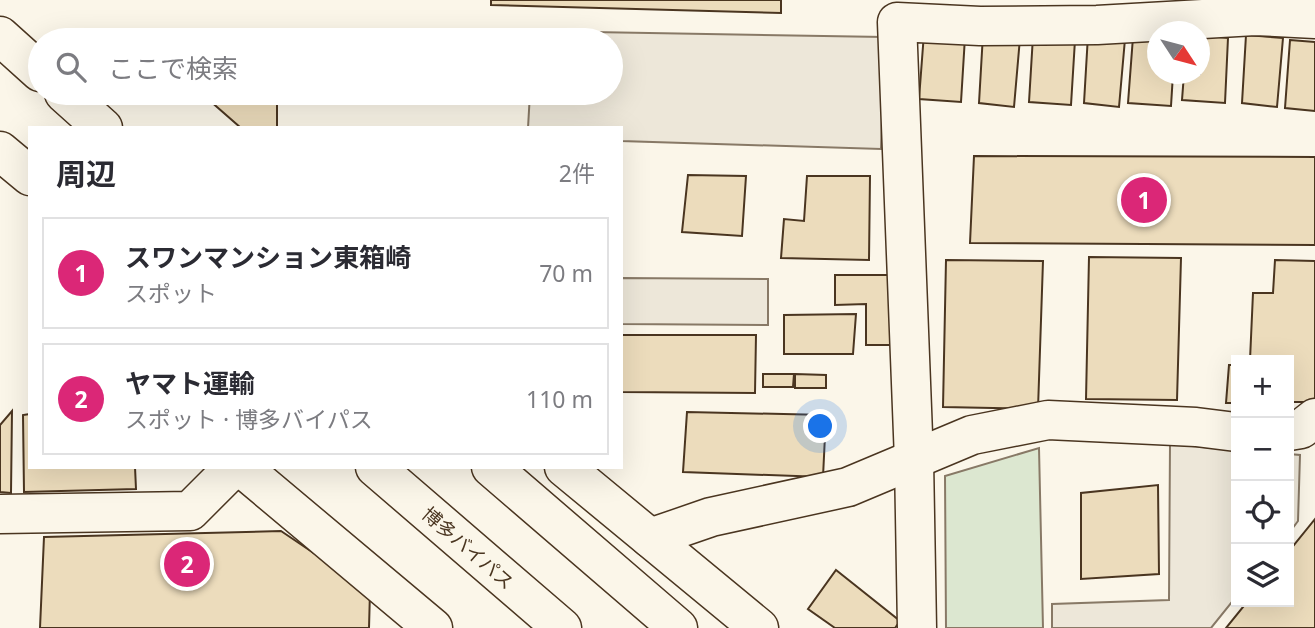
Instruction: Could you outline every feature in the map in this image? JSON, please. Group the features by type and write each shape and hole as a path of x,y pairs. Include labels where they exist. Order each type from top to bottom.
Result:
{"main road":[{"path":"917,628 914,460 897,22 980,26 1084,26 1255,16 1315,19"},
{"path":"0,36 28,61"},
{"path":"77,105 101,126"},
{"path":"0,151 28,174"},
{"path":"1294,430 1301,429 1315,418"},
{"path":"650,538 711,517 848,487 972,435 1048,420 1196,427 1231,431"},
{"path":"0,514 190,511 232,469"},
{"path":"243,469 433,628"},
{"name":"博多バイパス","path":"377,469 562,628"},
{"path":"493,469 677,628"},
{"path":"566,469 759,628"}],"green space":[{"path":"1039,448 1043,628 946,628 945,476"}],"shaded area":[{"path":"623,33 884,37 881,149 623,141 623,126 528,126 529,105 623,105"},
{"path":"623,278 768,279 768,325 623,324"},
{"path":"1170,444 1231,450 1231,603 1211,628 1052,628 1052,604 1169,600"},
{"path":"1294,454 1300,455 1298,521 1294,526"}],"building":[{"path":"491,0 781,0 781,13 491,5"},
{"path":"924,33 965,37 961,102 919,99"},
{"path":"983,34 1020,38 1014,107 979,103"},
{"path":"1088,35 1125,39 1119,107 1084,103"},
{"path":"1246,35 1283,38 1277,107 1242,103"},
{"path":"1033,36 1075,40 1071,105 1029,102"},
{"path":"1210,36 1228,38 1225,103 1182,100 1183,84 1210,84"},
{"path":"1133,37 1147,38 1147,84 1172,84 1171,106 1128,103"},
{"path":"1290,40 1315,42 1315,111 1285,108"},
{"path":"215,105 277,105 277,126 239,126"},
{"path":"974,156 1315,157 1315,245 970,243"},
{"path":"688,175 746,176 742,236 682,232"},
{"path":"807,176 870,176 869,260 781,258 784,219 804,221"},
{"path":"1089,257 1181,258 1177,400 1086,399"},
{"path":"946,260 1043,261 1038,409 943,407"},
{"path":"1275,260 1315,261 1315,398 1309,402 1294,402 1294,355 1250,355 1253,293 1273,293"},
{"path":"835,275 892,275 891,345 866,345 866,304 835,305"},
{"path":"856,314 853,354 784,354 784,315"},
{"path":"623,335 756,335 755,393 623,392"},
{"path":"1229,365 1231,365 1231,403 1226,403"},
{"path":"763,374 794,374 793,387 763,387"},
{"path":"795,374 826,375 826,388 795,388"},
{"path":"12,411 11,493 0,492 0,425"},
{"path":"687,412 826,415 823,477 683,472"},
{"path":"28,414 28,469 135,469 136,489 24,492 23,415"},
{"path":"1158,485 1159,574 1081,579 1081,493"},
{"path":"1315,519 1315,628 1226,628 1243,607 1294,607 1294,545"},
{"path":"281,531 370,591 369,628 40,628 44,537"},
{"path":"836,570 900,621 895,628 835,628 808,609"}],"place":[{"name":"スワンマンション東箱崎","path":"1144,200"},
{"name":"ヤマト運輸","path":"187,564"}]}
